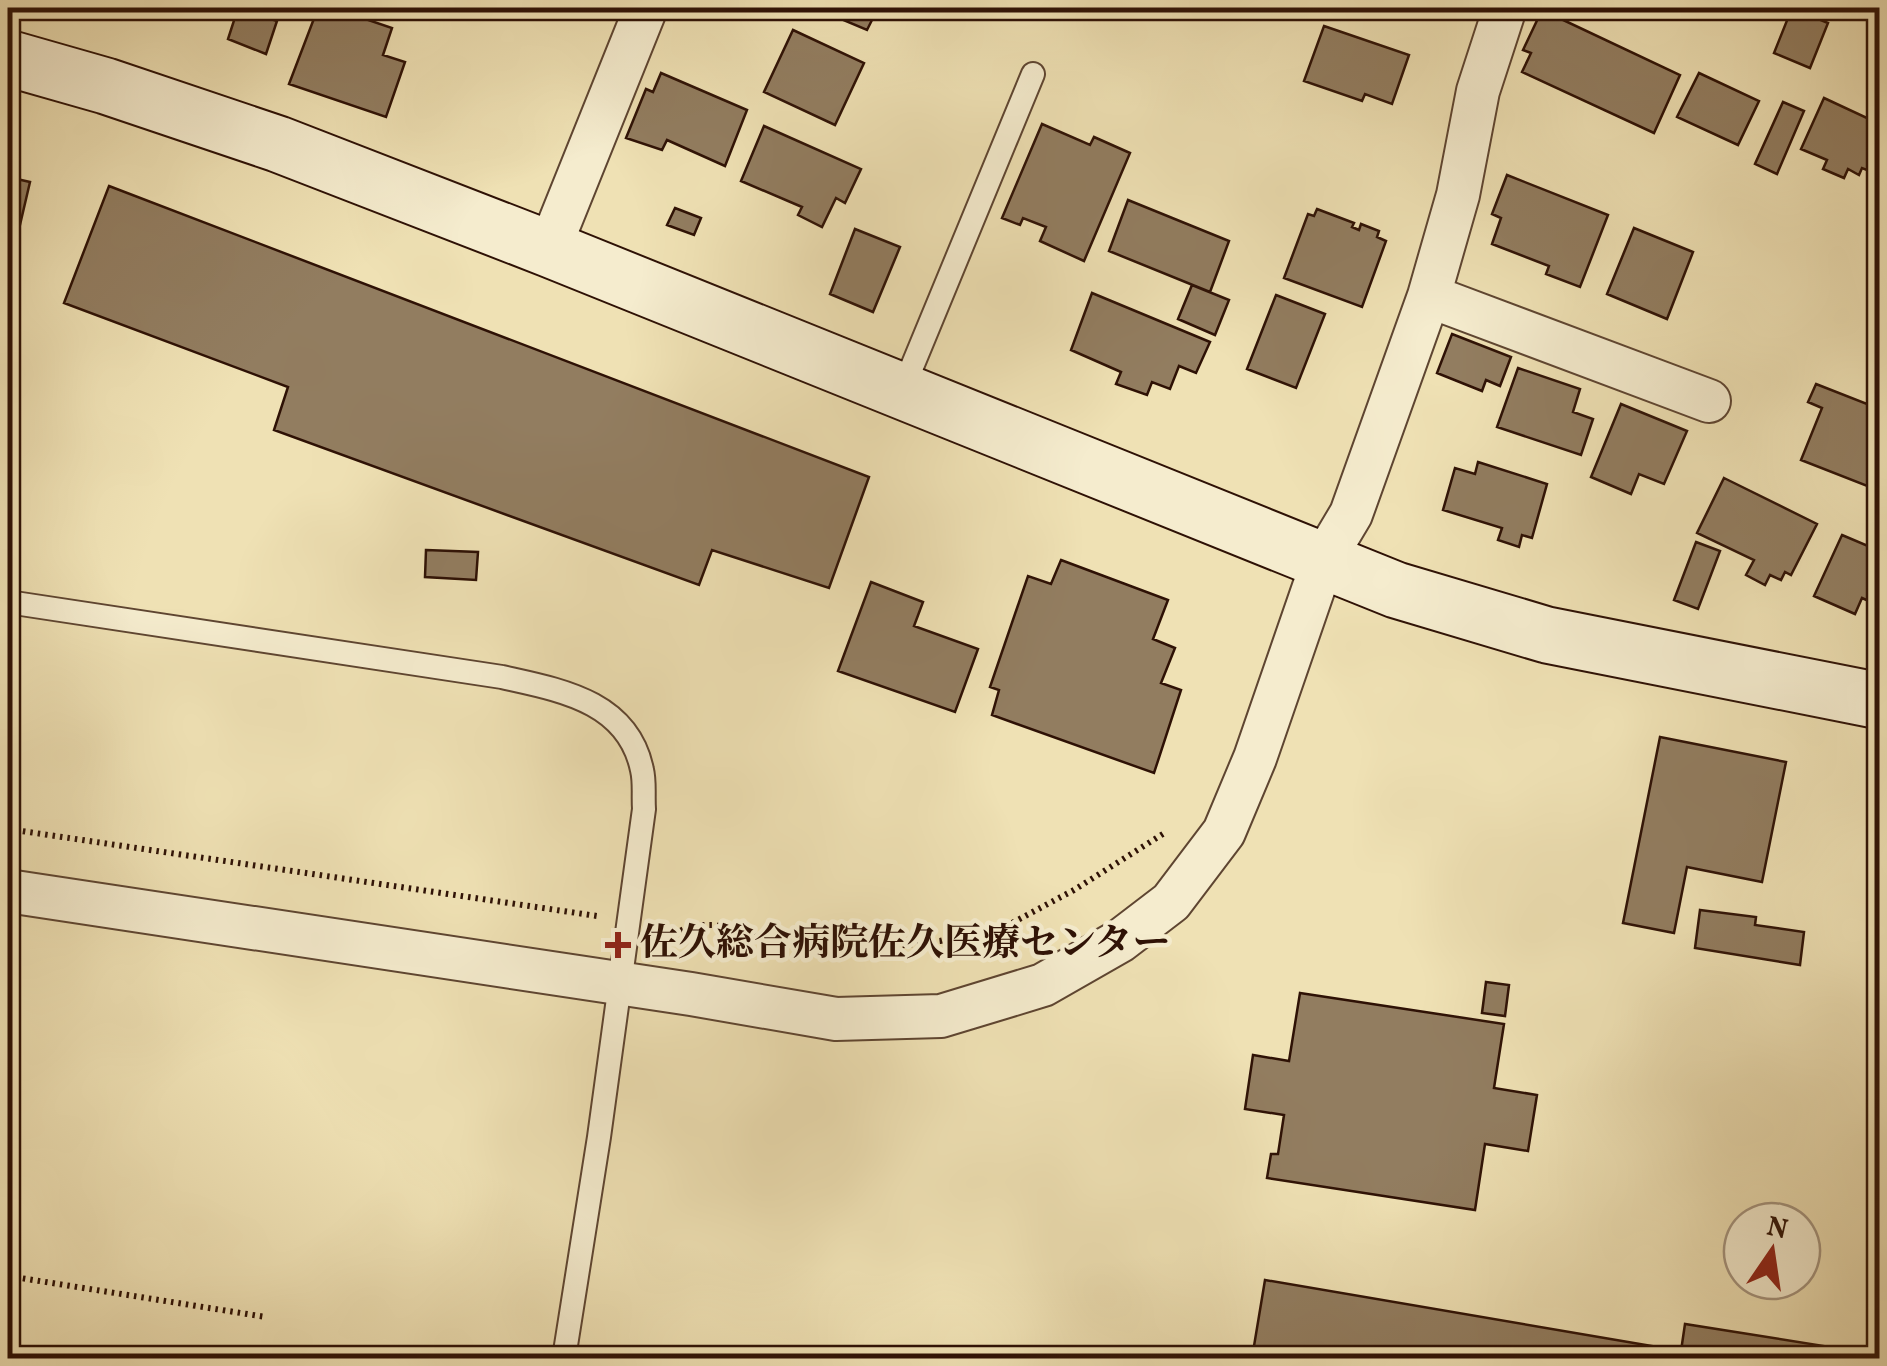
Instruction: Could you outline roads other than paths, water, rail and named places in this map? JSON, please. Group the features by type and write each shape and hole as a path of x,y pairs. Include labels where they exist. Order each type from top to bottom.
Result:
{"street":[{"path":"549,249 646,8"},
{"path":"8,891 836,1019 941,1016 1043,984 1120,941 1171,902 1224,832 1255,758 1323,561 1351,514 1429,296 1458,194 1478,90 1505,8"},
{"path":"8,58 106,86 278,144 1396,590 1546,635 1880,701"},
{"path":"1429,296 1709,401"}],"lane":[{"path":"902,390 1033,74"},
{"path":"8,602 502,676 567,692 604,709 631,740 643,770 644,809 564,1358"}],"place":[{"name":"佐久総合病院佐久医療センター","path":"618,945"}]}
